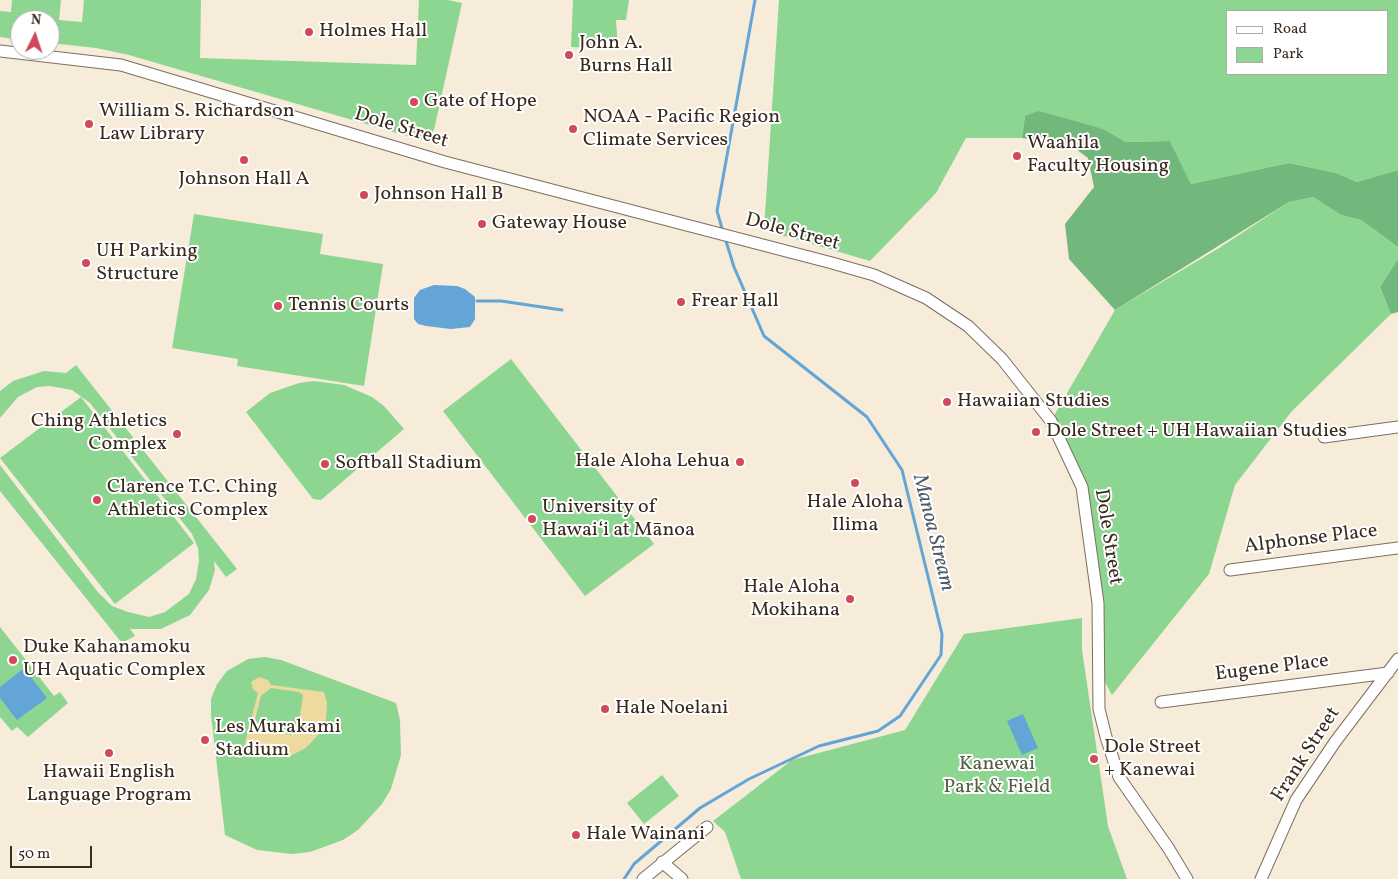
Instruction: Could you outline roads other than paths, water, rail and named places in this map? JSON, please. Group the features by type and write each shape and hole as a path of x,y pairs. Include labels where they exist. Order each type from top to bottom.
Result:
{"street":[{"name":"Dole Street","path":"0,52 102,62 127,67 445,162 773,246 874,275 926,298 968,326 1002,358 1051,421 1082,487 1098,603 1099,709 1106,737 1119,777 1169,849 1187,879"},
{"path":"1324,437 1398,426"},
{"name":"Alphonse Place","path":"1230,570 1398,548"},
{"name":"Frank Street","path":"1261,879 1296,800 1334,742 1398,659"},
{"name":"Eugene Place","path":"1161,702 1388,673"},
{"path":"644,879 662,862 707,827"},
{"path":"662,862 682,879"}],"water":[{"path":"434,285 457,286 465,289 475,297 475,319 470,327 451,329 418,324 414,319 414,298 420,290"},
{"path":"24,668 47,698 17,720 0,698 0,687"},
{"path":"1023,714 1038,748 1022,755 1007,721"}],"waterway":[{"name":"Manoa Stream","path":"723,232 717,211 755,0"},
{"name":"Manoa Stream","path":"624,879 634,864 700,808 749,779 819,746 878,731 900,716 941,655 942,634 902,470 867,417 764,336 734,267 725,238"},
{"path":"477,301 501,301 562,310"}],"place":[{"name":"Holmes Hall","path":"309,32"},
{"name":"John A. Burns Hall","path":"569,55"},
{"name":"Gate of Hope","path":"414,102"},
{"name":"William S. Richardson Law Library","path":"89,124"},
{"name":"NOAA - Pacific Region Climate Services","path":"573,129"},
{"name":"Waahila Faculty Housing","path":"1017,156"},
{"name":"Johnson Hall A","path":"244,160"},
{"name":"Johnson Hall B","path":"364,195"},
{"name":"Gateway House","path":"482,224"},
{"name":"UH Parking Structure","path":"86,263"},
{"name":"Frear Hall","path":"681,302"},
{"name":"Tennis Courts","path":"278,306"},
{"name":"Hawaiian Studies","path":"947,402"},
{"name":"Dole Street + UH Hawaiian Studies","path":"1036,432"},
{"name":"Ching Athletics Complex","path":"177,434"},
{"name":"Hale Aloha Lehua","path":"740,462"},
{"name":"Softball Stadium","path":"325,464"},
{"name":"Hale Aloha Ilima","path":"855,483"},
{"name":"Clarence T.C. Ching Athletics Complex","path":"97,500"},
{"name":"University of Hawaiʻi at Mānoa","path":"532,519"},
{"name":"Hale Aloha Mokihana","path":"850,599"},
{"name":"Duke Kahanamoku UH Aquatic Complex","path":"13,660"},
{"name":"Hale Noelani","path":"605,709"},
{"name":"Les Murakami Stadium","path":"205,740"},
{"name":"Hawaii English Language Program","path":"109,753"},
{"name":"Dole Street + Kanewai","path":"1094,759"},
{"name":"Hale Wainani","path":"576,835"}],"park label":[{"name":"Kanewai Park & Field","path":"997,776"}]}
